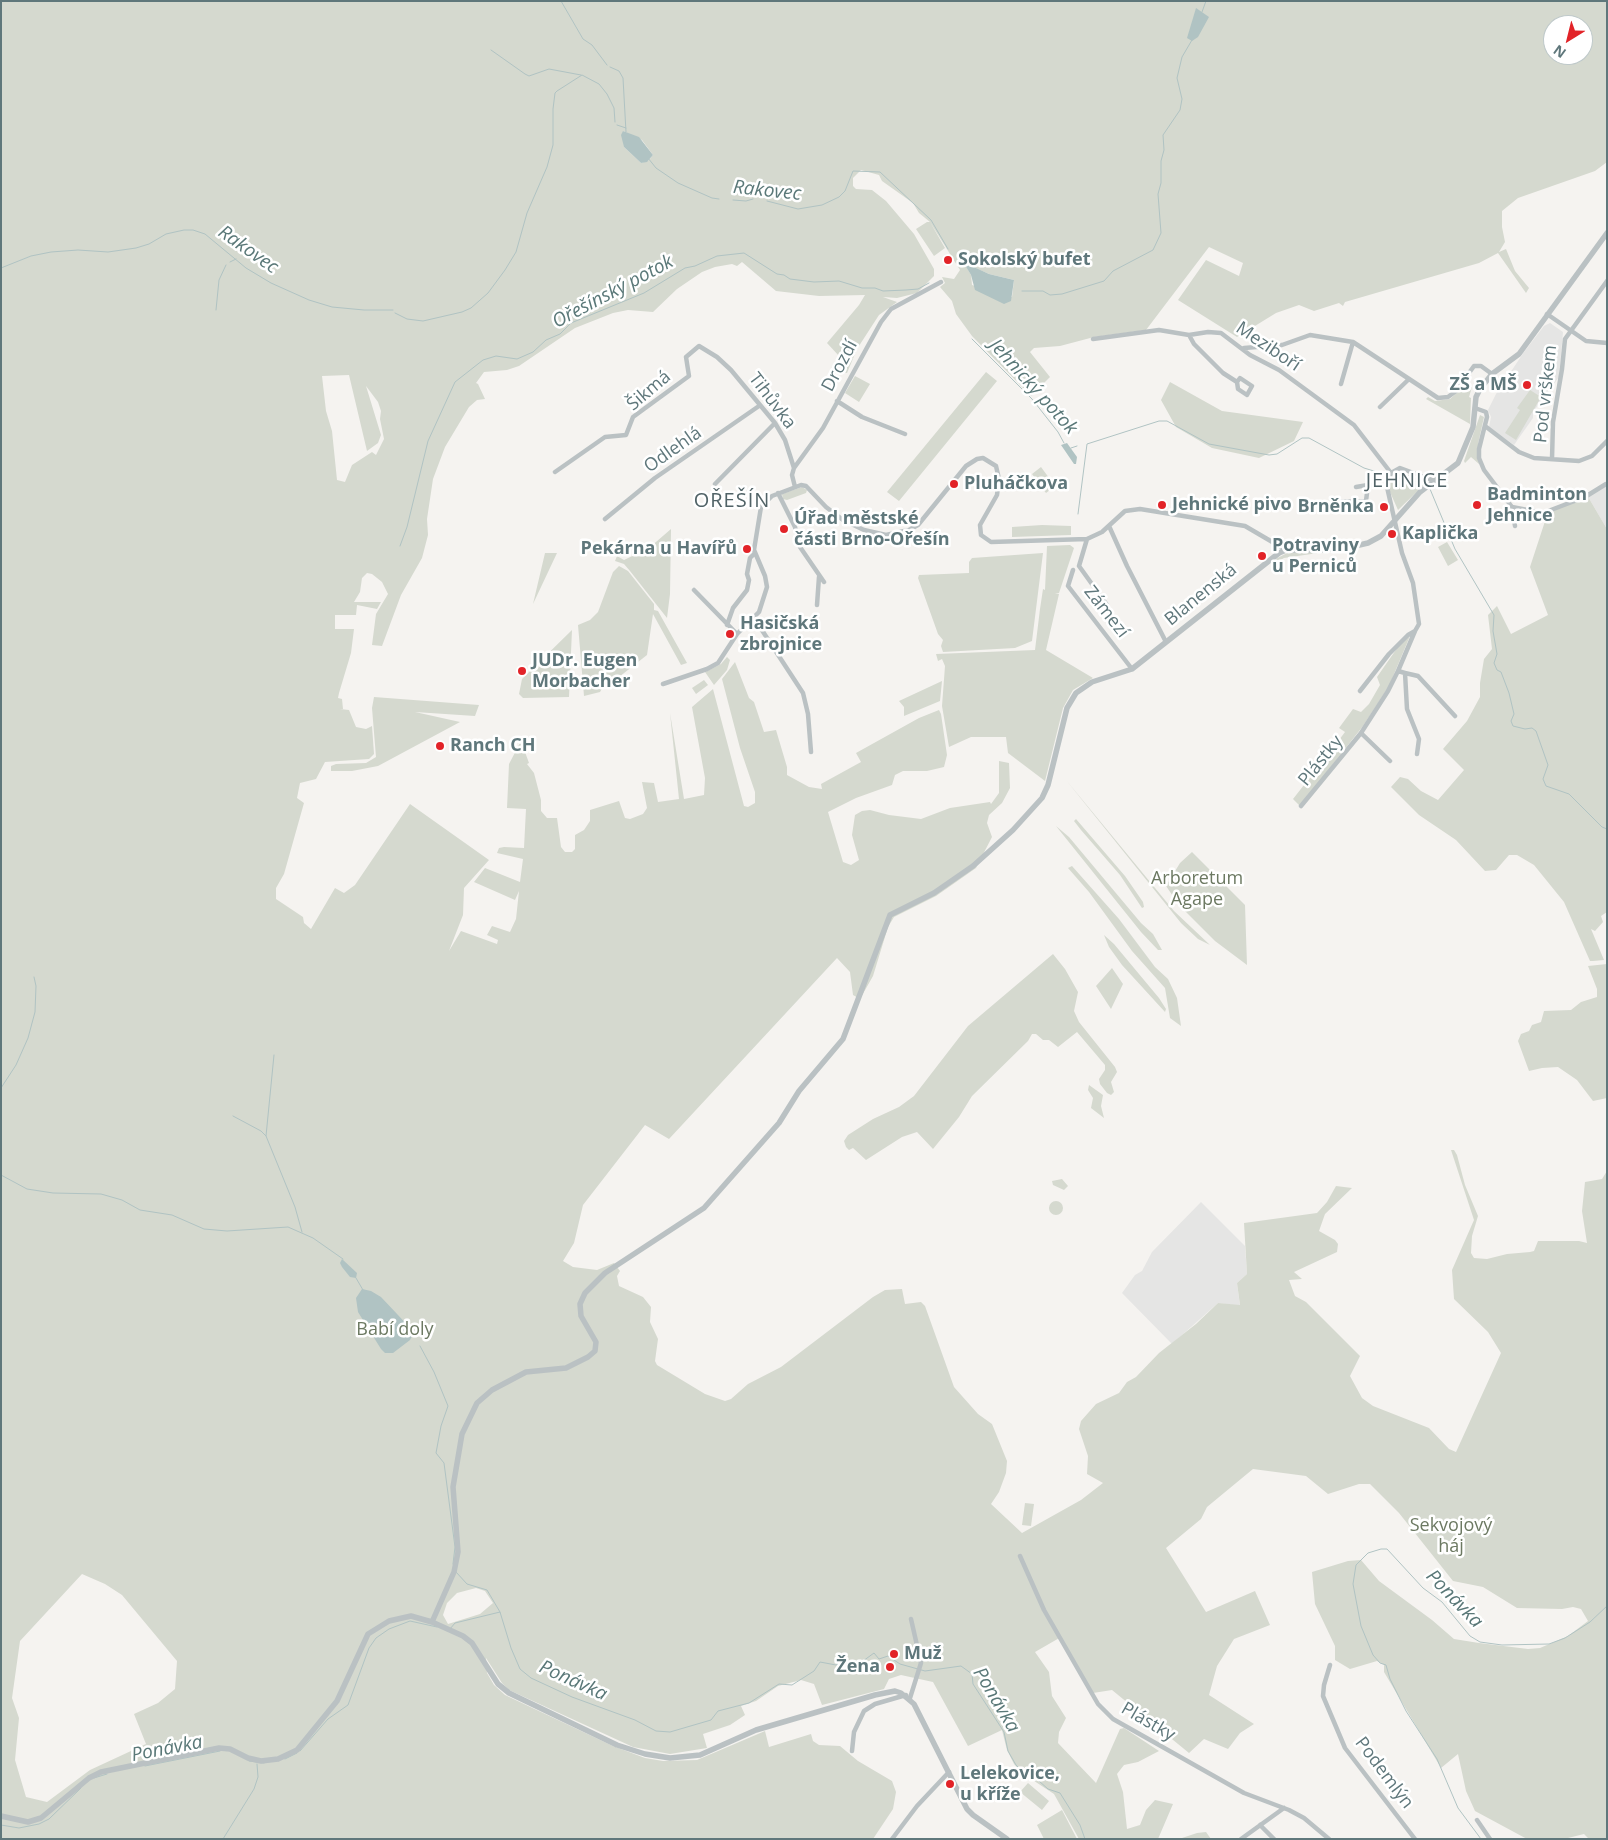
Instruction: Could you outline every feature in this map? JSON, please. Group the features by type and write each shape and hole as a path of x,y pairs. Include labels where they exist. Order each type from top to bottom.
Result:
{"street":[{"path":"663,684 713,666 721,659 737,634 762,608 767,587 765,576 755,553 760,507 763,502 795,486 804,485 832,512 850,524 879,535 894,534 909,530 918,524 966,466 977,459 983,458 996,466 999,479 997,495 980,525 980,532 984,538 991,542 1087,540 1096,537 1125,511 1145,509 1245,526 1286,550 1334,550 1368,543 1381,536 1414,498 1458,463 1474,427 1478,394 1492,374 1516,358 1607,233"},
{"path":"1607,281 1569,332 1592,343 1607,343"},
{"name":"Drozdí","path":"794,468 822,428 864,350 892,309 941,282"},
{"name":"Pod vrškem","path":"1547,314 1569,332 1565,339 1553,422 1552,459"},
{"name":"Meziboří","path":"1094,339 1159,330 1189,335 1221,333 1244,348 1250,355 1279,370 1359,429 1391,473"},
{"path":"1189,335 1194,344 1223,373 1237,382"},
{"path":"1244,348 1282,345 1310,335 1353,342 1433,397 1442,398 1456,391 1474,366 1481,366 1492,374"},
{"path":"1341,384 1353,342"},
{"name":"Šikmá","path":"555,472 605,437 626,434 633,417 690,376 686,357 696,348 702,346 717,357"},
{"name":"Tihůvka","path":"717,357 742,383 775,424 785,440 794,468"},
{"path":"1380,407 1408,380"},
{"path":"837,401 862,417 905,434"},
{"name":"Odlehlá","path":"605,519 655,478 759,406"},
{"path":"1475,408 1486,412 1479,458 1484,470 1512,507 1515,526"},
{"path":"715,484 775,424"},
{"path":"1485,426 1525,455 1573,462 1585,459 1599,450 1607,441"},
{"path":"794,468 792,474 795,486"},
{"path":"1356,487 1368,485 1387,487 1391,473 1400,468 1434,481"},
{"path":"1512,507 1543,513 1585,497 1606,484"},
{"path":"1337,502 1366,500 1368,485"},
{"name":"Plástky","path":"1301,806 1361,733 1388,691 1419,620 1415,590 1394,520 1394,510 1387,487"},
{"path":"778,494 795,527 800,547 824,582"},
{"path":"1109,526 1166,642"},
{"path":"1087,540 1079,566 1107,605"},
{"name":"Blanenská","path":"432,1622 454,1572 458,1552 453,1487 462,1434 477,1403 492,1390 526,1372 566,1368 588,1357 595,1351 596,1342 581,1316 580,1304 585,1294 605,1273 704,1208 779,1122 799,1091 843,1039 890,915 934,893 973,866 1013,830 1042,798 1048,785 1067,708 1076,693 1092,682 1132,668 1271,558 1286,550"},
{"path":"727,625 734,608 747,590 748,566 750,558 755,553"},
{"name":"Zámezí","path":"1073,570 1068,586 1132,668"},
{"path":"817,605 816,600 820,590 819,576"},
{"path":"694,590 737,634"},
{"path":"754,618 803,693 808,714 811,752"},
{"path":"1360,691 1389,654 1408,635 1415,631"},
{"path":"1398,671 1418,676 1455,716"},
{"path":"1405,673 1407,709 1419,739 1417,754"},
{"name":"Plástky","path":"1361,733 1390,761"},
{"name":"Plástky","path":"1020,1556 1044,1610 1098,1704 1113,1720 1244,1794 1284,1808 1304,1818 1329,1839"},
{"path":"1,1816 28,1822 41,1818 89,1778 101,1772 219,1748 230,1749 248,1758 261,1761 278,1759 297,1750 337,1701 368,1634 390,1621 411,1616 451,1630 472,1643 498,1684 509,1693 617,1745 645,1754 670,1758 700,1755 756,1730 895,1691 908,1697 967,1809 1007,1839"},
{"path":"908,1697 920,1670 912,1619"},
{"name":"Podemlýn","path":"1330,1665 1323,1696 1345,1748 1415,1839"},
{"path":"852,1751 854,1732 864,1711 875,1704 908,1697"},
{"path":"892,1839 917,1806 949,1772"},
{"path":"1241,1839 1284,1808"},
{"path":"1477,1820 1490,1839"},
{"path":"1260,1825 1274,1839"}],"shaded area":[{"path":"1196,8 1209,17 1198,37 1192,41 1187,38"},
{"path":"623,131 639,137 653,155 647,162 641,163 624,147 621,135"},
{"path":"963,262 989,274 1014,280 1011,301 1004,304 975,290 971,275"},
{"name":"ZŠ a MŠ","path":"1550,323 1563,332 1559,377 1533,412 1533,418 1514,445 1489,427 1491,417 1488,410 1496,394 1524,352 1544,326"},
{"path":"1067,443 1077,457 1076,464 1074,464 1061,445"},
{"path":"1607,481 1607,529 1587,495"},
{"path":"1201,1202 1245,1246 1247,1274 1237,1283 1240,1306 1218,1303 1172,1344 1122,1293 1135,1275 1142,1271 1152,1252"},
{"path":"342,1259 357,1273 356,1278 350,1277 342,1267 340,1263"},
{"path":"362,1289 371,1291 381,1297 414,1332 410,1340 393,1353 385,1353 381,1349 358,1312 356,1298"}],"green space":[{"path":"1,1 1607,1 1607,162 1595,171 1518,198 1502,211 1502,227 1505,242 1499,252 1506,249 1515,271 1529,288 1526,293 1498,253 1479,263 1345,302 1343,306 1339,303 1314,311 1299,305 1276,313 1237,337 1178,300 1206,260 1239,276 1243,263 1209,247 1146,330 1094,337 1060,346 1034,348 1030,352 1050,377 1031,396 972,336 956,314 952,301 940,287 945,283 942,277 954,279 960,270 930,222 919,213 913,203 882,181 879,175 861,170 853,178 853,186 856,189 872,190 886,201 914,234 934,269 934,276 917,293 897,298 883,297 897,302 879,315 857,349 847,373 842,372 839,356 827,343 859,305 865,295 819,296 776,291 742,262 737,266 732,264 702,272 677,289 653,312 628,310 613,313 575,328 519,366 507,370 484,372 476,383 485,399 477,400 469,407 445,447 433,479 427,519 428,535 422,558 401,595 382,646 372,645 376,614 388,594 382,582 372,574 367,573 362,578 360,592 354,602 381,602 377,609 357,605 356,615 335,615 335,629 354,629 351,653 338,698 342,699 343,709 340,709 349,710 356,727 366,729 372,726 374,754 369,759 325,762 316,779 300,783 297,798 304,803 284,874 276,888 276,899 303,917 304,923 311,929 335,888 344,893 355,885 410,804 489,860 464,888 463,915 449,951 461,931 497,944 498,940 487,935 492,926 510,932 516,919 519,891 515,900 474,882 485,868 520,882 523,859 497,853 499,848 504,847 524,848 526,809 507,808 509,764 521,741 529,763 527,764 534,773 541,800 541,811 547,818 557,818 561,847 565,852 572,852 575,849 575,835 584,830 590,821 590,810 619,801 625,818 630,819 643,814 647,808 642,782 654,783 658,802 679,799 670,713 684,799 704,795 705,778 692,707 713,689 744,806 748,807 755,803 755,792 740,748 722,679 735,662 749,698 754,702 764,732 776,730 787,767 787,775 809,787 822,789 821,784 861,762 856,753 919,718 939,710 947,755 944,767 927,771 903,771 895,775 892,785 856,798 828,812 843,862 851,865 859,860 852,835 855,815 862,811 870,810 889,815 921,819 950,808 990,802 991,804 999,793 999,761 1009,763 1010,788 1002,803 989,815 987,823 992,837 976,868 936,896 894,917 888,927 873,976 860,999 853,995 850,972 837,958 669,1139 645,1125 583,1205 574,1243 563,1261 573,1267 597,1270 614,1263 620,1271 617,1276 619,1286 643,1297 651,1307 650,1322 658,1339 655,1361 657,1365 705,1394 725,1401 731,1399 748,1384 781,1367 873,1297 885,1290 902,1289 905,1304 921,1302 925,1306 954,1387 978,1414 992,1424 1007,1461 1006,1473 999,1492 991,1504 1022,1533 1081,1500 1103,1483 1087,1474 1088,1456 1079,1429 1081,1421 1096,1404 1119,1393 1127,1382 1136,1377 1159,1353 1196,1324 1218,1303 1240,1305 1237,1283 1247,1274 1244,1223 1317,1213 1327,1202 1336,1186 1352,1188 1325,1214 1319,1231 1335,1240 1338,1244 1337,1252 1294,1272 1302,1279 1289,1280 1295,1296 1306,1302 1360,1356 1350,1376 1362,1398 1373,1406 1429,1428 1449,1449 1456,1452 1501,1353 1488,1332 1454,1299 1452,1270 1474,1220 1451,1150 1454,1150 1457,1155 1465,1185 1478,1216 1472,1236 1471,1253 1474,1258 1487,1259 1507,1254 1534,1251 1538,1241 1579,1241 1587,1243 1582,1211 1585,1182 1602,1179 1607,1171 1607,1839 1589,1839 1584,1834 1564,1839 1527,1839 1475,1811 1466,1791 1458,1754 1441,1768 1384,1672 1384,1665 1377,1661 1350,1669 1335,1660 1335,1646 1315,1604 1312,1572 1348,1561 1361,1560 1379,1581 1432,1620 1454,1639 1528,1649 1540,1648 1568,1636 1588,1621 1581,1609 1573,1607 1562,1609 1517,1608 1483,1587 1453,1581 1399,1513 1370,1484 1359,1484 1328,1494 1306,1476 1253,1469 1207,1507 1201,1519 1166,1548 1206,1612 1255,1591 1270,1625 1234,1639 1217,1666 1209,1695 1254,1724 1240,1733 1228,1749 1204,1739 1189,1753 1112,1690 1093,1693 1061,1637 1035,1652 1049,1672 1052,1696 1066,1718 1059,1732 1058,1743 1096,1783 1120,1729 1124,1728 1159,1751 1138,1762 1124,1765 1117,1774 1123,1792 1127,1829 1140,1825 1146,1810 1155,1800 1173,1804 1158,1839 1079,1839 1054,1794 1022,1773 1014,1764 1007,1750 1002,1730 968,1746 933,1682 901,1675 889,1679 884,1689 822,1705 814,1684 801,1680 778,1686 756,1701 741,1706 745,1715 730,1725 703,1734 707,1748 670,1754 633,1747 509,1690 502,1683 486,1658 487,1673 494,1685 505,1695 613,1746 645,1758 663,1761 697,1760 765,1731 769,1747 811,1734 813,1741 819,1745 840,1746 858,1761 892,1781 896,1792 893,1809 873,1839 1,1839","holes":["623,131 642,140 653,155 649,160 641,163 624,147","964,263 989,274 1014,280 1012,297 972,285 971,275","349,375 367,451 378,443 381,435 366,386 378,402 381,411 380,419 384,439 376,455 372,452 352,465 345,482 337,480 332,431 326,411 322,376","82,1574 105,1584 122,1595 177,1661 175,1689 158,1703 134,1714 146,1744 90,1770 47,1802 26,1797 15,1760 19,1718 12,1698 20,1641","476,1588 485,1591 493,1603 480,1614 448,1624 443,1615 447,1603 457,1593"]},
{"path":"930,222 945,248 934,256 916,229"},
{"path":"986,372 997,381 899,501 887,492"},
{"path":"855,376 870,384 859,402 845,393"},
{"path":"1170,382 1222,411 1303,422 1294,441 1259,458 1212,448 1176,427 1161,400"},
{"path":"1472,387 1469,397 1471,398 1470,424 1426,399 1428,397 1435,401 1450,399 1461,389"},
{"path":"1530,390 1541,397 1516,440 1505,433 1520,410 1517,408"},
{"path":"1480,415 1484,417 1478,444 1479,464 1471,457 1465,463 1464,461"},
{"path":"1041,467 1055,486 1046,493 1032,474"},
{"path":"1403,473 1427,482 1398,510 1389,485 1392,476"},
{"path":"802,487 807,490 806,493 787,500 783,499 782,494"},
{"path":"1587,495 1607,529 1607,912 1601,916 1603,922 1595,931 1591,929 1604,960 1593,961 1590,961 1564,902 1534,865 1517,855 1509,855 1496,870 1485,871 1456,840 1419,815 1391,787 1400,777 1408,779 1421,791 1438,800 1464,770 1443,749 1467,721 1480,697 1484,659 1492,649 1488,615 1497,606 1511,634 1548,615 1530,567 1549,509"},
{"path":"1071,526 1071,535 1012,537 1012,527"},
{"path":"671,529 670,594 667,618 624,564 615,561 617,556 624,560 649,548"},
{"path":"1447,542 1458,560 1448,566 1438,547"},
{"path":"1070,545 1074,548 1059,593 1055,593 1059,594 1046,650 1093,678 1073,690 1063,708 1045,781 1008,753 1006,737 971,737 949,747 942,706 945,666 942,659 938,661 936,654 1035,650 1043,589 1045,590 1047,546"},
{"path":"1289,552 1318,553 1284,558 1272,565 1270,562"},
{"path":"545,553 557,553 533,604"},
{"path":"1043,553 1032,641 1015,648 943,652 941,646 943,640 938,634 918,578 919,575 969,573 969,562 972,558"},
{"path":"619,566 628,571 654,604 654,610 658,611 687,663 681,665 653,614 647,655 619,677 604,685 600,692 584,696 578,625 590,620 598,612 613,572"},
{"path":"572,630 569,697 523,698 519,694 522,679"},
{"path":"1410,636 1389,686 1363,726 1300,806 1293,799 1311,776 1307,772 1322,752 1327,756 1345,732 1339,728 1353,709 1361,712 1369,704 1380,685 1377,677 1400,644"},
{"path":"727,657 730,660 727,670 714,685 705,672 721,664"},
{"path":"704,680 708,685 696,694 692,688"},
{"path":"942,681 940,701 904,716 904,707 899,701"},
{"path":"374,697 479,705 475,716 415,712 460,722 378,766 352,771 331,771 331,766 336,764 366,763 376,757 372,708"},
{"path":"1066,780 1174,911 1210,945 1198,939 1181,923"},
{"path":"1076,819 1125,876 1143,902 1144,907 1142,908 1120,875 1074,821"},
{"path":"1056,826 1069,837 1141,923 1153,934 1162,950 1158,950 1141,932"},
{"name":"Arboretum Agape","path":"1192,852 1245,905 1247,965 1215,941 1179,905 1166,886 1180,863"},
{"path":"1072,866 1119,919 1155,967 1168,979 1177,998 1181,1026 1170,1018 1165,988 1132,951 1089,892 1068,868"},
{"path":"1104,935 1114,944 1159,998 1166,1009 1165,1012 1122,965 1109,947"},
{"path":"1053,954 1065,969 1078,992 1074,1011 1079,1022 1115,1067 1117,1072 1111,1082 1114,1092 1111,1095 1100,1084 1099,1079 1105,1070 1105,1065 1077,1032 1058,1047 1049,1040 1043,1040 1036,1034 1032,1034 1028,1041 972,1096 959,1117 933,1149 917,1132 902,1137 866,1160 853,1148 849,1150 846,1147 844,1141 848,1135 873,1119 899,1107 914,1096 968,1026"},
{"path":"1607,964 1607,1098 1593,1101 1577,1080 1558,1067 1529,1071 1518,1041 1521,1034 1529,1031 1532,1025 1541,1022 1544,1011 1571,1010 1581,1002 1597,997 1597,989 1588,966"},
{"path":"1112,968 1123,984 1111,1009 1096,986"},
{"path":"1089,1085 1103,1095 1101,1106 1104,1118 1091,1108 1093,1098 1088,1090"},
{"path":"1062,1179 1068,1186 1064,1190 1053,1185 1052,1181"},
{"path":"1053,1201 1059,1201 1063,1208 1059,1215 1053,1215 1049,1211 1049,1205"},
{"path":"1025,1503 1034,1504 1031,1526 1022,1525"},
{"path":"1028,1783 1049,1801 1042,1810 1020,1792"},
{"path":"1062,1810 1077,1839 1044,1839 1037,1825"},
{"path":"1206,1832 1211,1839 1179,1839 1197,1833"}],"waterway":[{"path":"561,1 583,39 592,45 607,65"},
{"name":"Rakovec","path":"1202,12 1206,1"},
{"name":"Rakovec","path":"1022,291 1043,291 1050,295 1062,294 1104,281 1113,271 1153,250 1161,233 1158,194 1164,150 1163,135 1180,110 1182,99 1177,78 1182,57 1192,40"},
{"path":"491,50 529,76 549,69 581,75"},
{"path":"610,67 619,71 623,78 626,132"},
{"name":"Rakovec","path":"395,313 407,319 423,321 462,312 471,308 488,293 505,270 516,252 527,213 547,167 553,145 553,109 555,93 557,91 582,75 599,84 614,108 615,122"},
{"name":"Rakovec","path":"617,125 626,128"},
{"name":"Rakovec","path":"648,158 656,168 678,183 712,198 719,199"},
{"name":"Rakovec","path":"767,201 798,209 822,205 839,197 845,191 853,171 880,172 931,220 948,249"},
{"name":"Rakovec","path":"733,200 746,201 753,199"},
{"name":"Rakovec","path":"1,268 31,256 51,252 78,250 108,252 136,248 149,244 166,234 193,230 205,234 246,268 271,283 309,300 332,307 393,310"},
{"name":"Ořešínský potok","path":"400,546 407,527 428,441 455,382 483,360 496,356 517,359 533,352 546,340 560,334 571,323 644,293 685,268 695,266 717,256 744,253 777,274 784,275 790,279 814,282 839,281 862,288 875,288 883,291 918,289 929,283"},
{"name":"Rakovec","path":"230,262 236,259"},
{"path":"216,310 219,280 226,265"},
{"name":"Jehnický potok","path":"972,339 1032,399 1058,432 1064,443"},
{"name":"Jehnický potok","path":"1078,514 1087,444 1159,421 1167,421 1209,444 1269,455 1277,454 1302,438 1309,438 1364,468 1387,475"},
{"name":"Jehnický potok","path":"1071,448 1077,446"},
{"name":"Jehnický potok","path":"1393,477 1424,483"},
{"name":"Jehnický potok","path":"1430,489 1455,549 1494,615 1493,631 1497,654 1494,663 1497,670 1501,672 1509,693 1514,714 1511,721 1513,726 1525,729 1532,728 1536,731 1548,765 1543,779 1546,786 1569,794 1602,827 1607,829"},
{"path":"1,1088 16,1065 28,1038 35,1012 36,986 34,977"},
{"path":"274,1055 266,1136 295,1207 302,1232"},
{"path":"233,1116 261,1131 266,1136"},
{"path":"1,1175 27,1189 53,1193 101,1194 122,1200 140,1210 172,1215 204,1229 227,1231 288,1227 313,1238 343,1259"},
{"path":"356,1278 363,1290"},
{"path":"420,1346 434,1372 448,1406 441,1426 436,1453 444,1463 455,1547 453,1564"},
{"name":"Ponávka","path":"1481,1839 1458,1808 1437,1759 1406,1711 1390,1679 1386,1665 1380,1663 1373,1655 1361,1626 1353,1584 1356,1565 1368,1553 1387,1549 1423,1588 1442,1602 1470,1636 1480,1642 1502,1645 1549,1644 1565,1638 1590,1622 1607,1606"},
{"path":"456,1572 467,1584 487,1590 500,1612"},
{"name":"Ponávka","path":"450,1629 455,1623 500,1612 511,1648 520,1669 531,1678 572,1697 635,1720 656,1731 670,1732 711,1720 718,1711 749,1703 779,1684 792,1685 814,1671 820,1662 836,1665 849,1661 856,1663 863,1661 874,1653 879,1659 888,1656 900,1664 925,1671 961,1666 972,1674 973,1684 1004,1732 1008,1751 1016,1765 1022,1771 1030,1773 1048,1789 1060,1793 1080,1825 1085,1839"},
{"name":"Ponávka","path":"300,1751 328,1719 348,1705 369,1648 376,1638 389,1629 410,1621 437,1627"},
{"name":"Ponávka","path":"145,1766 220,1751"},
{"name":"Ponávka","path":"285,1759 297,1753"},
{"name":"Ponávka","path":"249,1761 264,1763"},
{"path":"223,1839 254,1789 258,1777 257,1764"},
{"name":"Ponávka","path":"94,1778 107,1774"},
{"name":"Ponávka","path":"1,1825 19,1828 39,1824 49,1819 81,1788"}],"place":[{"name":"Sokolský bufet","path":"948,260"},
{"name":"ZŠ a MŠ","path":"1527,385"},
{"name":"Pluháčkova","path":"954,484"},
{"name":"Jehnické pivo","path":"1162,505"},
{"name":"Badminton Jehnice","path":"1477,505"},
{"name":"Brněnka","path":"1384,507"},
{"name":"Úřad městské části Brno-Ořešín","path":"784,529"},
{"name":"Kaplička","path":"1392,534"},
{"name":"Pekárna u Havířů","path":"747,549"},
{"name":"Potraviny u Perniců","path":"1262,556"},
{"name":"Hasičská zbrojnice","path":"730,634"},
{"name":"JUDr. Eugen Morbacher","path":"522,671"},
{"name":"Ranch CH","path":"440,746"},
{"name":"Muž","path":"894,1654"},
{"name":"Žena","path":"890,1667"},
{"name":"Lelekovice, u kříže","path":"950,1784"}],"district":[{"name":"JEHNICE","path":"1407,481"},
{"name":"OŘEŠÍN","path":"732,501"}],"park label":[{"name":"Babí doly","path":"395,1330"},
{"name":"Sekvojový háj","path":"1451,1536"}]}
